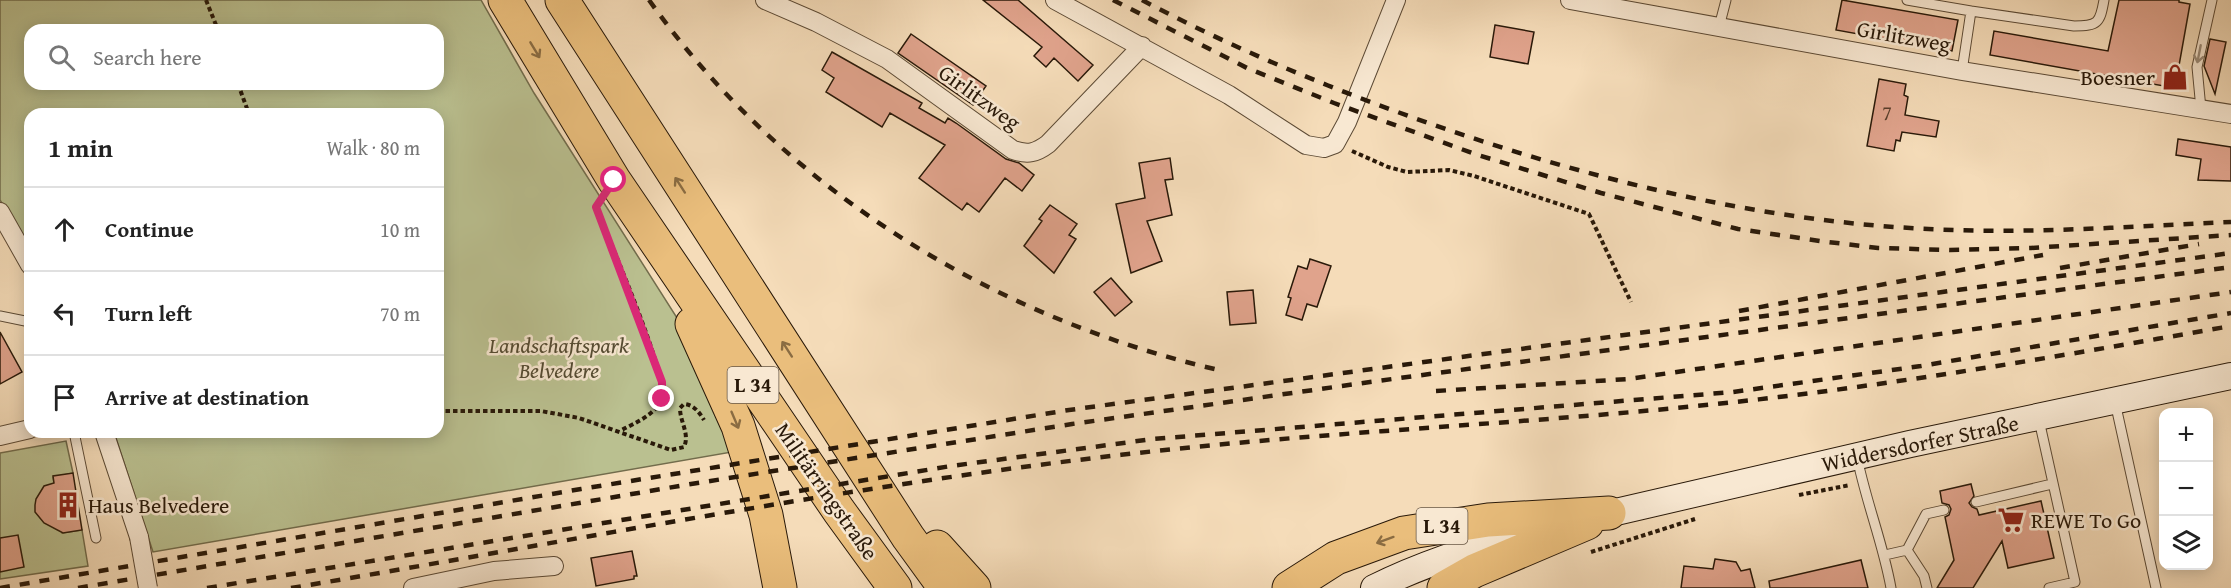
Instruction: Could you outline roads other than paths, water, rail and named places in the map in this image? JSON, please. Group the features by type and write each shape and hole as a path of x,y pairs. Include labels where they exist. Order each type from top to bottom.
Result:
{"highway":[{"name":"Militärringstraße","path":"505,0 614,180 839,511 895,588"},
{"name":"Militärringstraße","path":"562,0 908,537 945,588"},
{"name":"L 34","path":"614,180 695,330 738,426 766,515 780,588"},
{"name":"L 34","path":"819,398 948,560 974,588"},
{"name":"L 34","path":"1289,588 1336,558 1404,533 1488,520 1609,513"},
{"name":"L 34","path":"1444,588 1474,571 1609,513"}],"main road":[{"name":"Widdersdorfer Straße","path":"1609,513 1860,469 2039,417 2231,376"},
{"name":"L 34","path":"1374,588 1401,574 1487,543 1609,513"}],"street":[{"name":"Girlitzweg","path":"765,0 816,22 887,59 1013,150 1024,154 1037,152 1048,144 1142,46"},
{"path":"1055,0 1230,95 1306,145 1324,148 1335,144 1347,122 1396,0"},
{"name":"Girlitzweg","path":"1570,0 1962,71 2231,114"},
{"path":"0,212 5,231 24,257"},
{"path":"0,436 24,430"},
{"path":"106,438 139,537 148,588"},
{"path":"412,588 494,571 554,566"}],"lane":[{"path":"1719,27 1726,0"},
{"path":"1907,0 2074,26 2091,26 2097,22 2101,16 2104,0"},
{"path":"2201,109 2197,67 2212,0"},
{"path":"1962,71 1971,11"},
{"path":"0,316 24,321"},
{"path":"2114,400 2156,588"},
{"path":"2039,417 2075,582 2049,588"},
{"path":"75,438 96,538"},
{"path":"1860,469 1885,555 1891,588"},
{"path":"1976,502 2052,484"},
{"path":"1885,555 1907,550 1926,514 1944,510"},
{"path":"1907,550 1924,576 1927,588"}],"railway":[{"path":"649,0 703,69 764,131 830,188 902,238 978,282 1057,318 1139,348 1223,371"},
{"path":"1113,0 1247,68 1334,103 1475,154 1601,193 1738,229 1878,248 1950,250 2031,248 2231,235"},
{"path":"1142,0 1249,52 1397,112 1561,165 1690,197 1821,220 1954,230 2058,230 2231,222"},
{"path":"2060,268 2199,244"},
{"path":"0,588 581,489 1069,410 2231,253"},
{"path":"1739,311 2043,255"},
{"path":"78,588 691,484 1072,424 2231,267"},
{"path":"1436,391 1628,379 2231,292"},
{"path":"207,588 951,466 1153,439 1733,392 1921,366 2231,313"},
{"path":"291,588 831,495 1047,464 1301,437 1591,416 1797,395 1921,378 2231,326"}],"place":[{"name":"Boesner","path":"2175,77"},
{"name":"Haus Belvedere","path":"68,505"},
{"name":"REWE To Go","path":"2011,520"}],"park label":[{"name":"Landschaftspark Belvedere","path":"559,358"}]}
